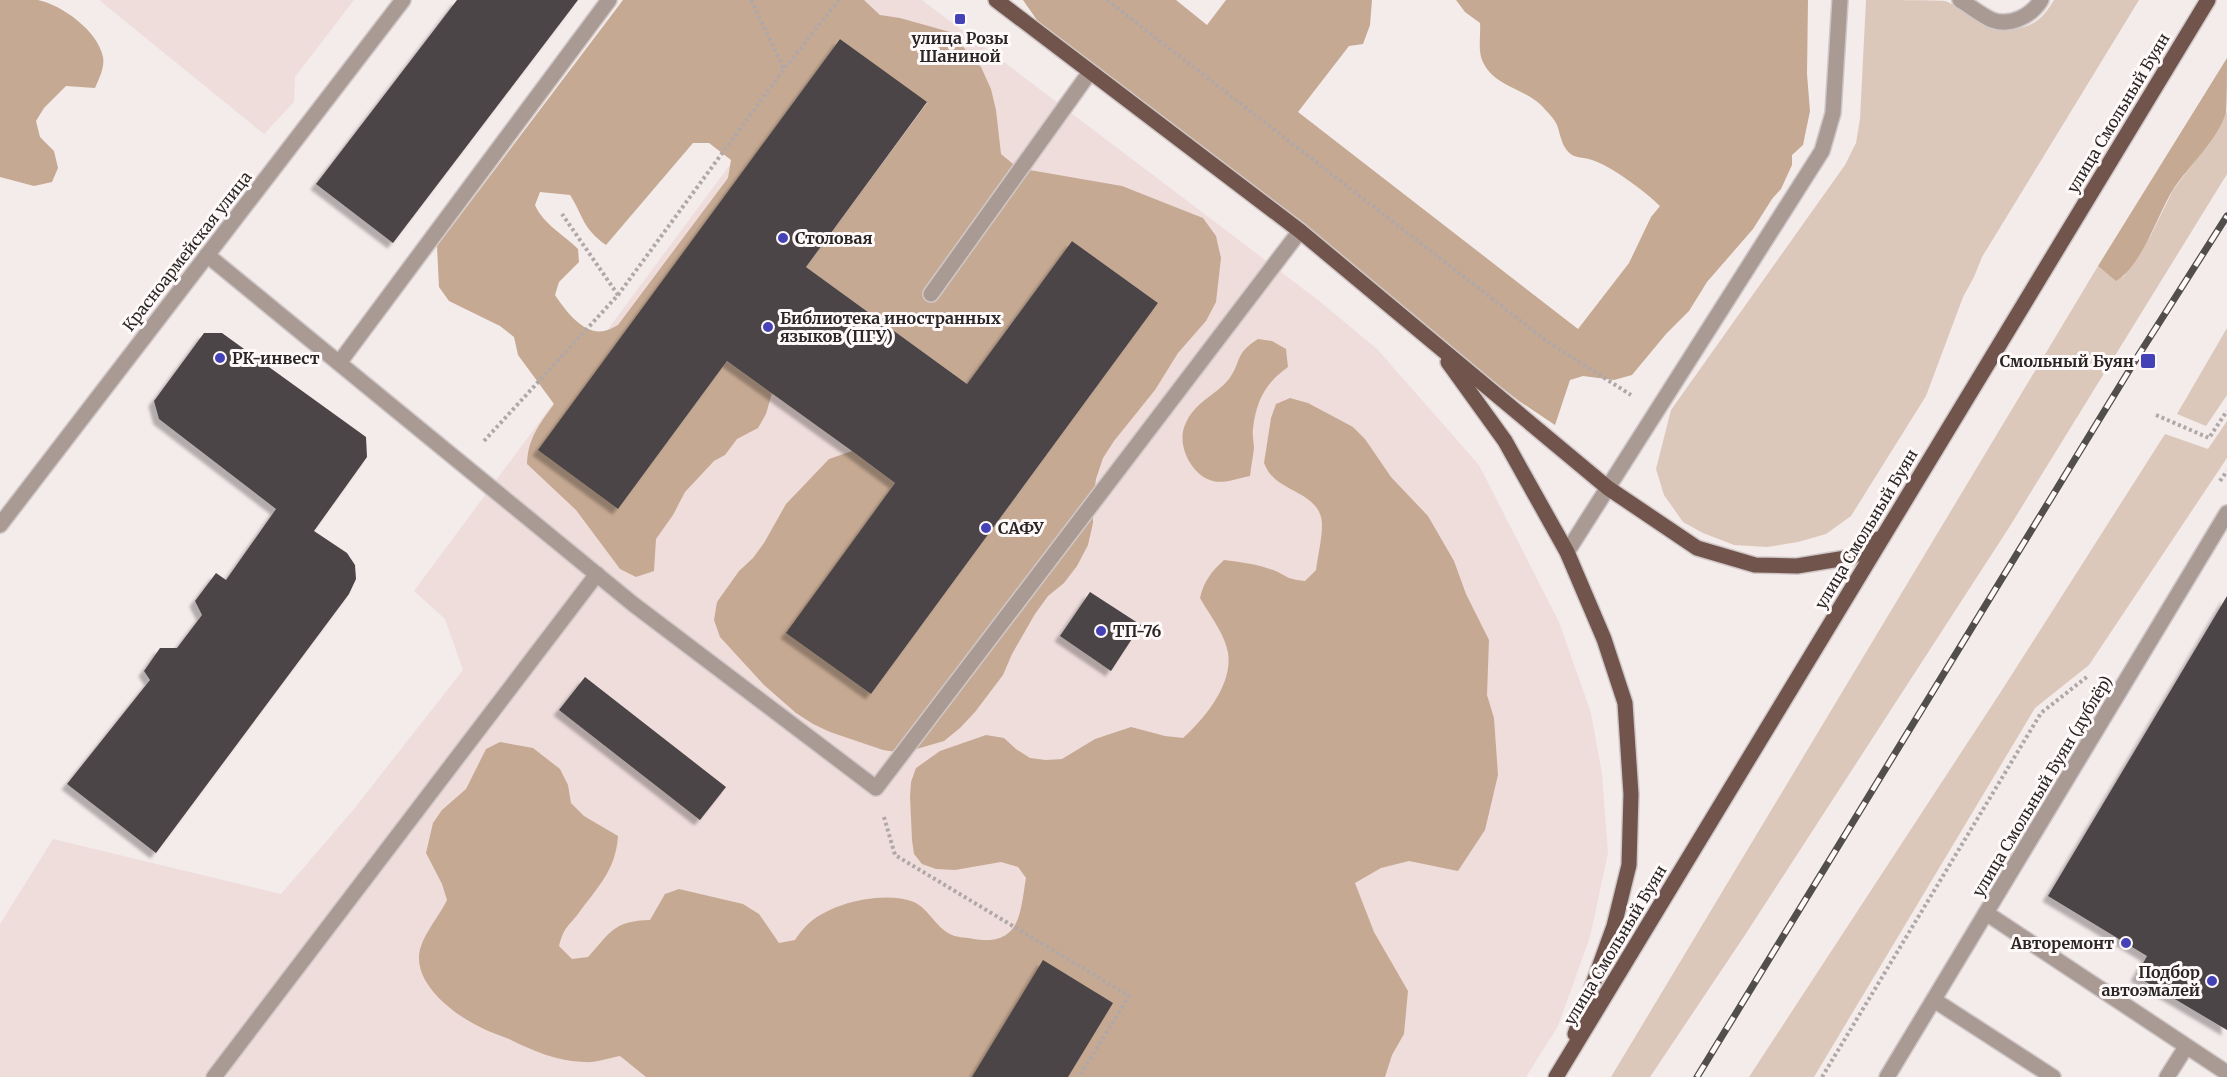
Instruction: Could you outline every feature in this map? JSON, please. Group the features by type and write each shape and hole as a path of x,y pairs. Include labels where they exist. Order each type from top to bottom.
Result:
{"main road":[{"path":"996,0 1300,231 1608,488 1697,548 1755,566 1797,566 1852,557 1884,534"},
{"name":"улица Смольный Буян","path":"1559,1072 2208,0"},
{"path":"1436,344 1505,441 1567,552 1604,639 1624,704 1631,794 1629,865 1614,926 1559,1072"}],"street":[{"name":"Красноармейская улица","path":"0,525 404,0"},
{"path":"339,363 609,0"},
{"path":"1567,552 1822,151 1833,113 1840,0"},
{"path":"1960,0 1994,21 2015,21 2035,10 2041,0"},
{"path":"931,294 1090,72"},
{"path":"207,255 597,574 876,788 1300,231"},
{"name":"улица Смольный Буян (дублёр)","path":"1887,1077 2227,513"},
{"path":"214,1077 398,832 597,574"},
{"path":"1986,913 2227,1073"},
{"path":"1934,1000 2053,1077"},
{"path":"2167,1077 2186,1047"}],"path":[{"path":"752,0 784,69"},
{"path":"463,464 618,295 784,69 839,0"},
{"path":"1107,0 1548,342 1656,412"},
{"path":"562,214 618,295"},
{"path":"2156,415 2209,438 2227,411"},
{"path":"1822,1077 2041,713 2096,670"},
{"path":"876,788 895,855 1129,996 1079,1077"}],"shaded area":[{"path":"0,0 38,0 58,7 87,29 100,47 103,57 100,77 95,88 66,86 44,108 36,121 40,137 54,151 58,168 52,182 34,186 0,177"},
{"path":"99,0 354,0 295,77 294,102 264,134"},
{"path":"623,0 864,0 880,15 900,18 950,32 981,67 991,89 996,110 1001,154 1018,168 1122,186 1203,218 1216,236 1221,258 1216,302 1206,321 1178,353 1155,390 1103,458 1096,479 1093,523 1088,545 1077,566 1064,583 1048,596 1035,614 1003,675 975,712 944,741 903,753 883,750 830,732 796,713 764,685 720,637 714,620 717,602 739,571 764,543 786,504 829,459 852,451 895,483 787,633 871,694 1158,303 1072,241 967,384 806,267 927,103 840,39 539,450 618,509 727,361 772,393 766,414 758,428 737,439 725,455 714,461 685,492 673,515 656,539 654,571 636,577 620,569 576,510 527,464 532,439 554,404 518,355 514,337 500,326 449,301 439,287 437,246","holes":["693,143 709,143 731,160 728,178 618,325 606,331 596,331 575,320 555,295 559,282 579,262 578,249 539,212 535,205 540,192 570,195 588,228 606,245"]},
{"name":"САФУ","path":"852,0 922,0 1318,300 1377,349 1479,465 1559,622 1591,713 1602,774 1608,853 1590,937 1558,1026 1526,1077 0,1077 0,924 53,839 281,894 354,809 463,670 445,619 414,591"},
{"path":"1023,0 1176,0 1207,25 1226,0 1372,0 1370,25 1363,44 1349,46 1298,112 1578,329 1629,263 1651,217 1660,206 1638,187 1608,167 1570,153 1562,142 1556,122 1543,107 1489,72 1481,54 1480,23 1465,12 1456,0 1808,0 1807,74 1810,111 1803,145 1792,155 1792,165 1781,189 1753,229 1707,282 1689,311 1666,334 1632,375 1614,380 1583,376 1570,380 1555,425 1519,401 1041,26"},
{"path":"1866,0 1945,1 1988,26 2008,30 2036,21 2054,0 2139,0 1982,257 1963,297 1926,396 1851,516 1826,534 1798,542 1767,547 1734,545 1703,533 1683,522 1664,495 1656,469 1671,410 1845,165 1856,143 1860,119"},
{"path":"2227,58 2226,113 2222,123 2210,143 2174,188 2134,264 2116,281 2098,266"},
{"path":"2227,112 2227,174 2010,526 1745,935 1650,1077 1611,1077 2098,266 2116,280 2124,276 2151,235 2173,190 2208,144"},
{"path":"2227,328 2227,395 2206,426 2177,414"},
{"path":"1258,339 1272,341 1286,349 1288,367 1273,380 1256,410 1250,476 1227,481 1213,481 1198,473 1188,459 1183,441 1185,425 1194,410 1229,379 1245,349"},
{"path":"1290,398 1308,403 1353,427 1365,439 1391,477 1428,516 1454,561 1466,594 1489,640 1487,695 1494,718 1498,775 1485,830 1458,871 1409,861 1381,868 1355,883 1374,932 1408,991 1404,1034 1392,1055 1385,1077 646,1077 620,1056 584,1062 564,1060 536,1051 470,1022 449,1007 431,989 420,968 420,950 426,935 447,900 442,884 426,853 433,823 442,810 466,789 486,749 500,742 533,748 560,769 568,785 571,803 584,816 618,836 614,859 604,878 563,935 559,946 572,959 588,957 608,935 620,926 650,920 665,894 679,889 743,904 759,914 779,943 795,940 816,918 842,905 888,897 914,902 924,909 941,928 954,936 989,940 1010,932 1019,915 1026,878 1018,867 1001,862 955,870 936,869 922,864 914,854 910,797 911,782 916,768 940,751 986,735 1004,738 1030,758 1046,760 1062,759 1095,739 1131,727 1183,738 1216,700 1226,677 1228,653 1224,639 1200,598 1212,573 1224,560 1261,566 1290,578 1305,581 1316,570 1322,530 1320,514 1310,500 1271,475 1264,463 1271,418 1276,404"},
{"path":"2227,421 2227,458 2089,665 2035,708 1814,1077 1749,1077 2002,690 2165,434 2208,449"}],"building":[{"path":"457,0 578,0 393,243 316,184"},
{"path":"840,39 927,102 806,267 967,384 1072,241 1158,303 871,694 786,633 895,483 852,451 727,361 618,509 538,450"},
{"path":"204,333 222,333 366,437 367,457 314,531 347,553 355,565 356,579 349,594 156,853 67,784 150,680 144,671 160,648 177,648 202,615 195,601 216,573 226,580 276,509 159,419 154,401"},
{"name":"ТП-76","path":"1090,592 1141,625 1111,671 1060,636"},
{"path":"2227,596 2227,1030 2136,976 2147,956 2048,896"},
{"path":"585,677 726,787 700,820 559,710"},
{"path":"1043,960 1113,1003 1068,1077 972,1077"}],"railway":[{"path":"1697,1077 2138,356 2227,216"}],"place":[{"name":"улица Розы Шаниной","path":"960,19"},
{"name":"Столовая","path":"783,238"},
{"name":"Библиотека иностранных языков (ПГУ)","path":"768,327"},
{"name":"РК-инвест","path":"220,358"},
{"name":"Смольный Буян","path":"2148,361"},
{"name":"САФУ","path":"986,528"},
{"name":"ТП-76","path":"1101,631"},
{"name":"Авторемонт","path":"2126,943"},
{"name":"Подбор автоэмалей","path":"2212,981"}]}
